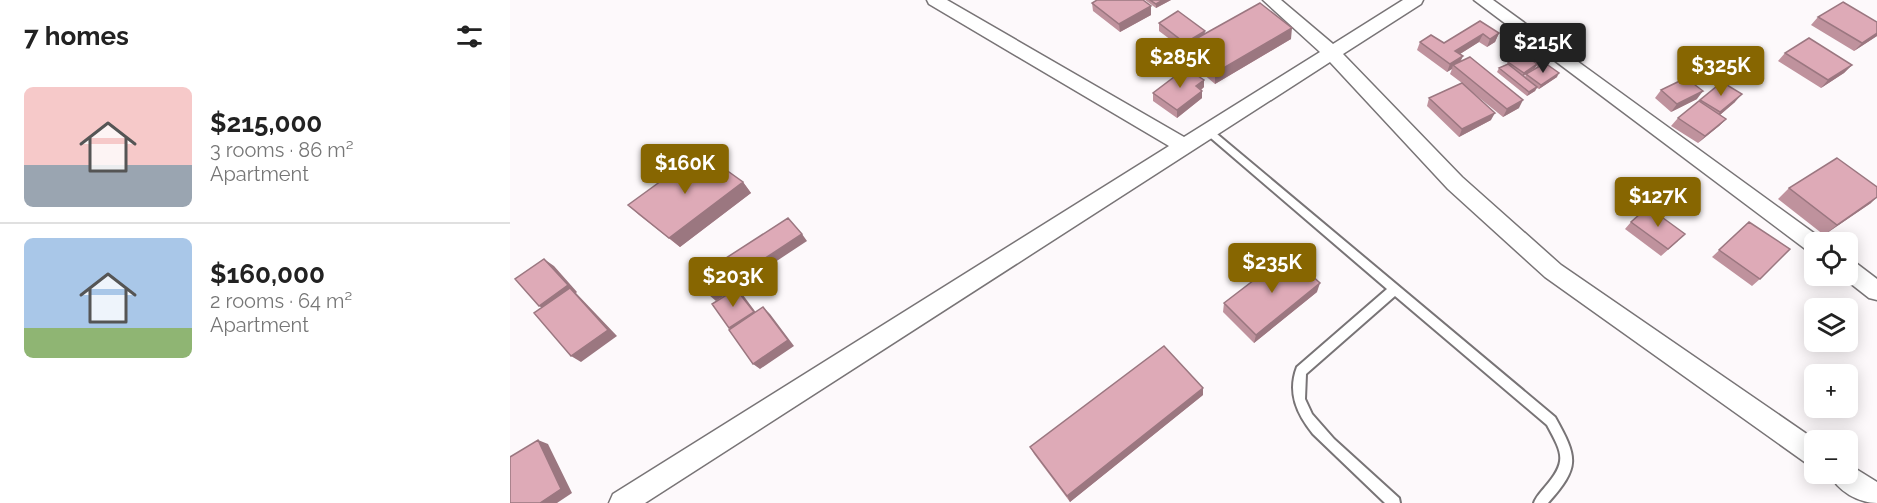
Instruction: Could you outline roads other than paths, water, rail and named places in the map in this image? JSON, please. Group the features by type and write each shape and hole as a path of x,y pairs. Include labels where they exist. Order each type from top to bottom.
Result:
{"street":[{"path":"935,0 1184,146"},
{"path":"1271,0 1332,53 1455,183 1553,271 1804,446"},
{"path":"622,503 1415,0"},
{"path":"1482,0 1804,237"},
{"path":"1858,277 1877,291"},
{"path":"1857,484 1877,498"}],"lane":[{"path":"1208,131 1551,422 1564,443 1568,458 1567,472 1540,503"},
{"path":"1394,290 1301,371 1298,388 1302,408 1314,425 1394,503"}]}
